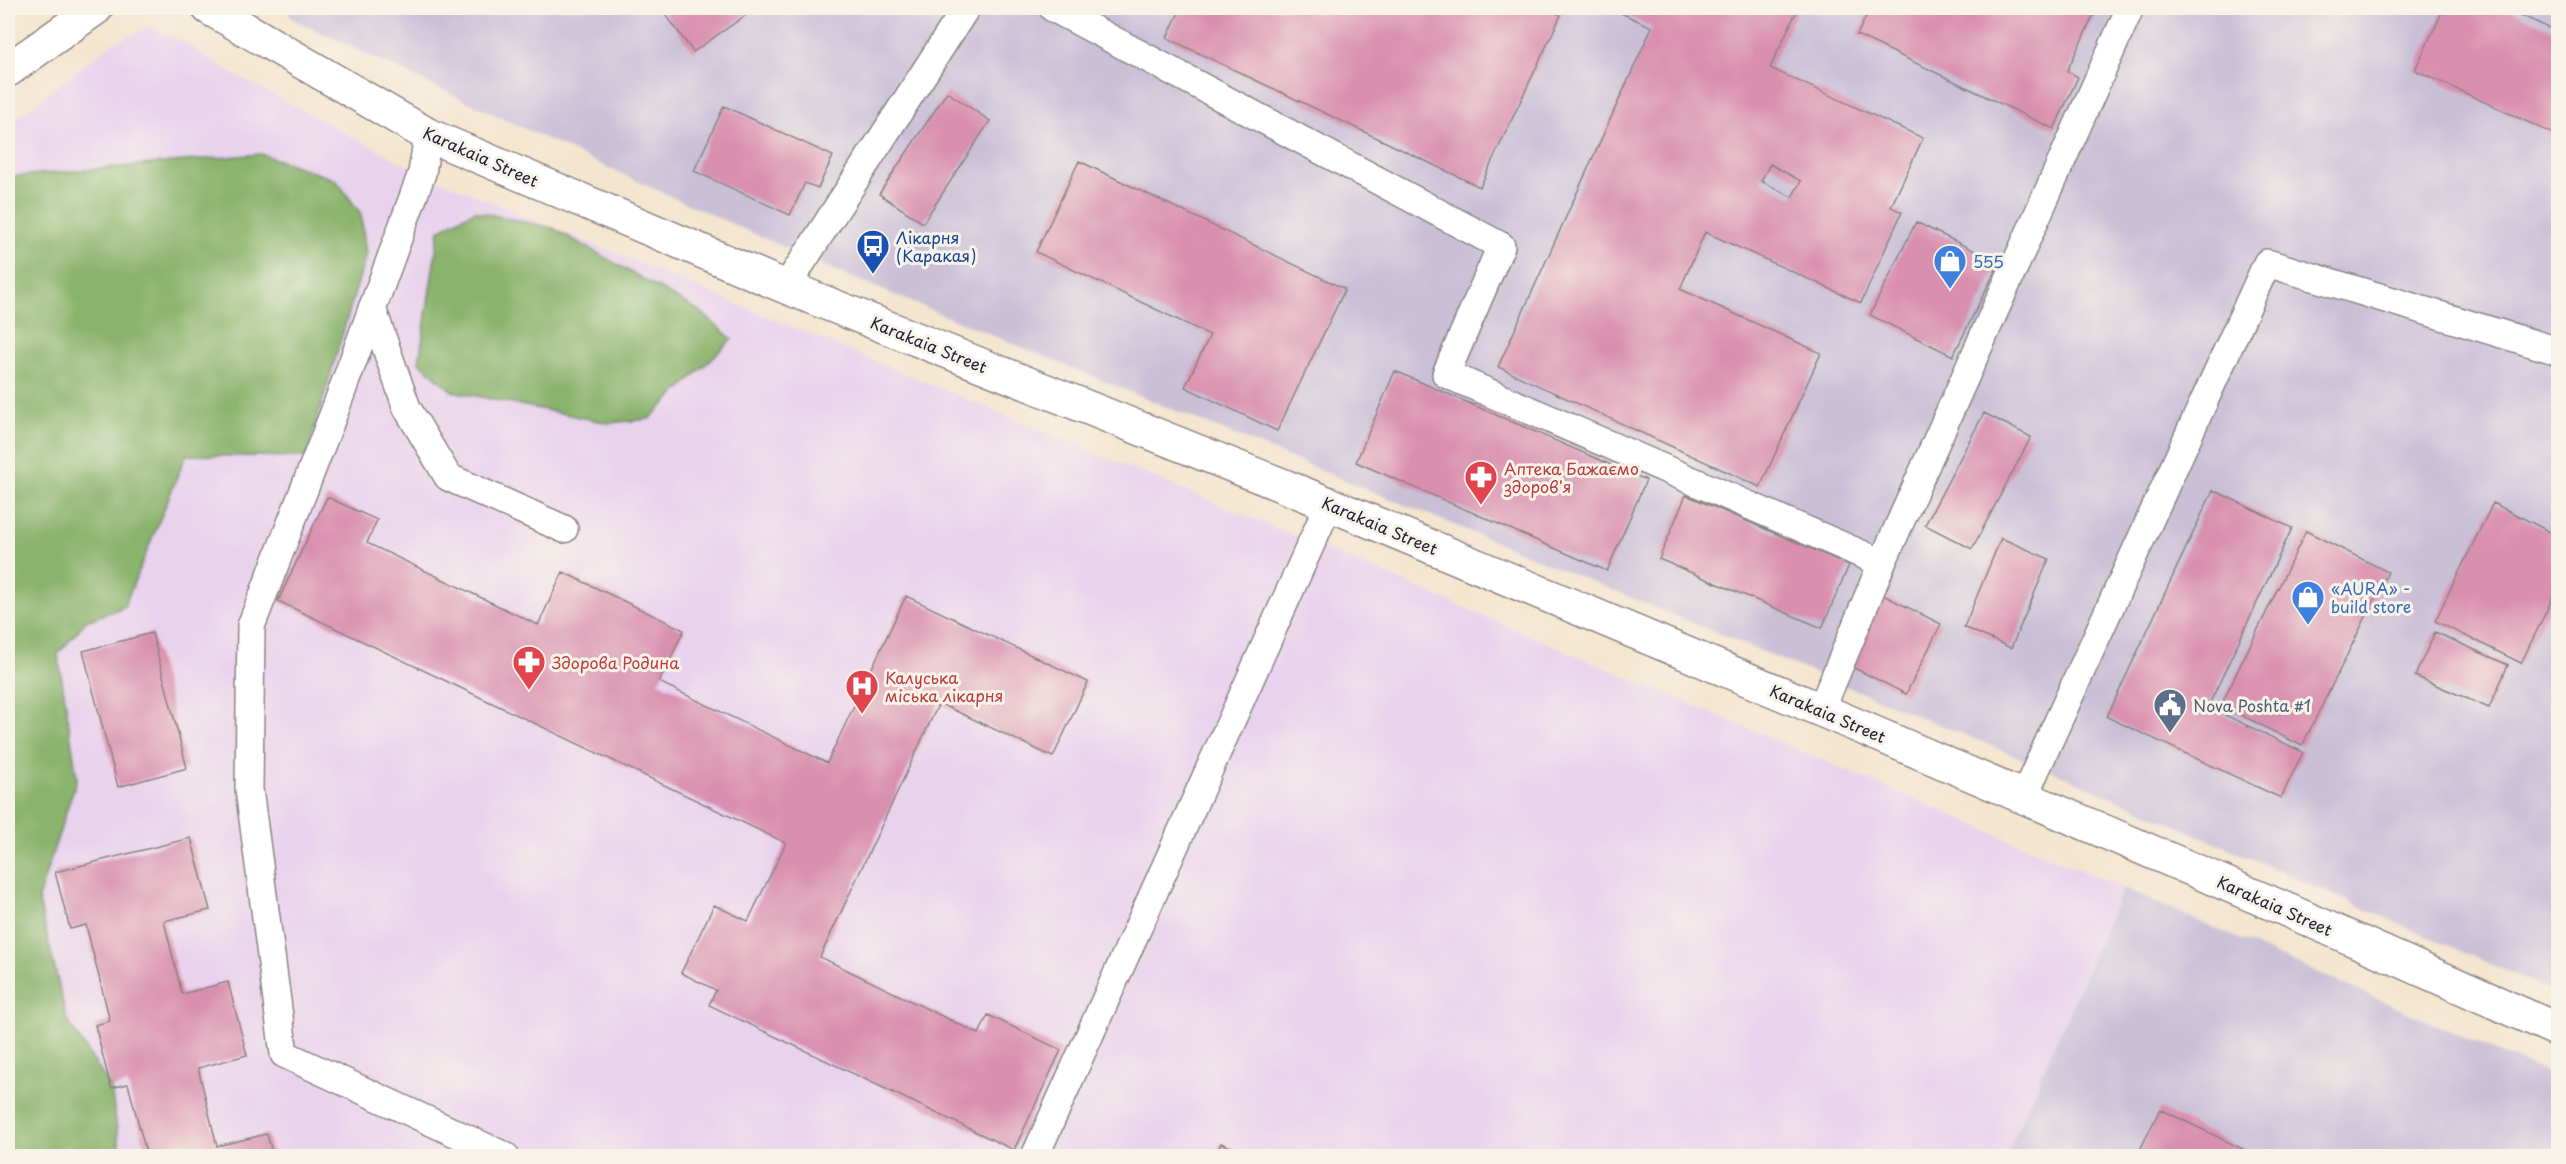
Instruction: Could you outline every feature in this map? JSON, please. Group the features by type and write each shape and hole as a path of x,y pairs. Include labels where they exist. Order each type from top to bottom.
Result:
{"street":[{"path":"8,70 96,8"},
{"name":"Karakaia Street","path":"209,8 428,135 786,287 1329,504 1821,710 2024,796 2559,1030"}],"lane":[{"path":"786,287 966,8"},
{"path":"1053,8 1501,246 1446,374 1882,564"},
{"path":"1821,710 1882,564 2130,8"},
{"path":"428,135 422,173 250,626 249,789 284,1054 505,1156"},
{"path":"2024,796 2267,263 2559,351"},
{"path":"372,308 407,408 448,477 564,529"},
{"path":"1035,1156 1329,504"}],"shaded area":[{"path":"287,8 2558,8 2558,994 2062,775 841,273 606,167 292,19"},
{"name":"Калуська міська лікарня","path":"150,27 185,43 233,74 422,173 1312,543 2123,888 2006,1156 8,1156 8,125 114,42"},
{"path":"2123,888 2558,1078 2558,1156 2006,1156"}],"green space":[{"path":"261,154 336,180 361,214 366,255 306,457 186,455 124,607 86,621 58,654 77,778 38,898 67,1020 111,1088 121,1156 8,1156 8,177"},
{"path":"474,211 553,228 701,312 732,339 649,419 609,423 452,391 419,362 439,230"}],"building":[{"path":"661,8 756,8 693,52"},
{"path":"1181,8 1546,8 1561,15 1480,187 1167,38"},
{"path":"1610,8 1798,8 1770,68 1923,138 1891,207 1902,212 1861,303 1705,232 1680,289 1821,353 1760,487 1498,367 1652,27","holes":["1770,164 1801,181 1792,197 1761,181"]},
{"path":"1870,8 2097,8 2067,71 2078,77 2054,129 1857,35"},
{"path":"2444,8 2505,8 2558,32 2558,136 2415,70"},
{"path":"947,92 990,121 923,223 879,194"},
{"path":"724,106 833,156 818,188 805,183 790,215 694,171"},
{"path":"1079,161 1345,289 1277,431 1185,387 1210,335 1036,252"},
{"path":"1916,222 1999,263 1953,356 1870,315"},
{"path":"1395,371 1646,480 1607,571 1356,462"},
{"path":"1984,413 2031,437 1972,549 1925,525"},
{"path":"2213,490 2292,528 2208,707 2303,752 2281,798 2107,717"},
{"path":"1686,495 1849,565 1822,628 1659,559"},
{"path":"327,497 377,520 367,543 538,625 563,572 684,630 659,682 827,763 906,596 1088,682 1053,757 939,703 820,957 979,1034 988,1015 1061,1050 1014,1150 709,1005 716,990 681,973 714,905 748,921 786,843 278,601"},
{"path":"2493,503 2558,536 2558,587 2521,663 2435,621"},
{"path":"2306,531 2388,572 2302,746 2221,705"},
{"path":"2001,538 2049,559 2011,648 1964,627"},
{"path":"1881,594 1941,624 1906,694 1846,664"},
{"path":"2435,632 2508,665 2489,708 2415,676"},
{"path":"152,633 187,768 118,787 83,651"},
{"path":"191,838 210,910 164,921 182,994 228,982 247,1055 198,1068 217,1146 267,1134 273,1156 147,1156 128,1084 111,1088 95,1025 110,1021 86,925 70,929 55,872"},
{"path":"2160,1109 2257,1156 2137,1156"},
{"path":"1221,1143 1250,1156 1215,1156"}],"place":[{"name":"Лікарня (Каракая)","path":"873,275"},
{"name":"555","path":"1950,290"},
{"name":"Аптека Бажаємо здоров'я","path":"1481,506"},
{"name":"«AURA» - build store","path":"2308,626"},
{"name":"Здорова Родина","path":"529,691"},
{"name":"Калуська міська лікарня","path":"862,715"},
{"name":"Nova Poshta #1","path":"2170,734"}]}
